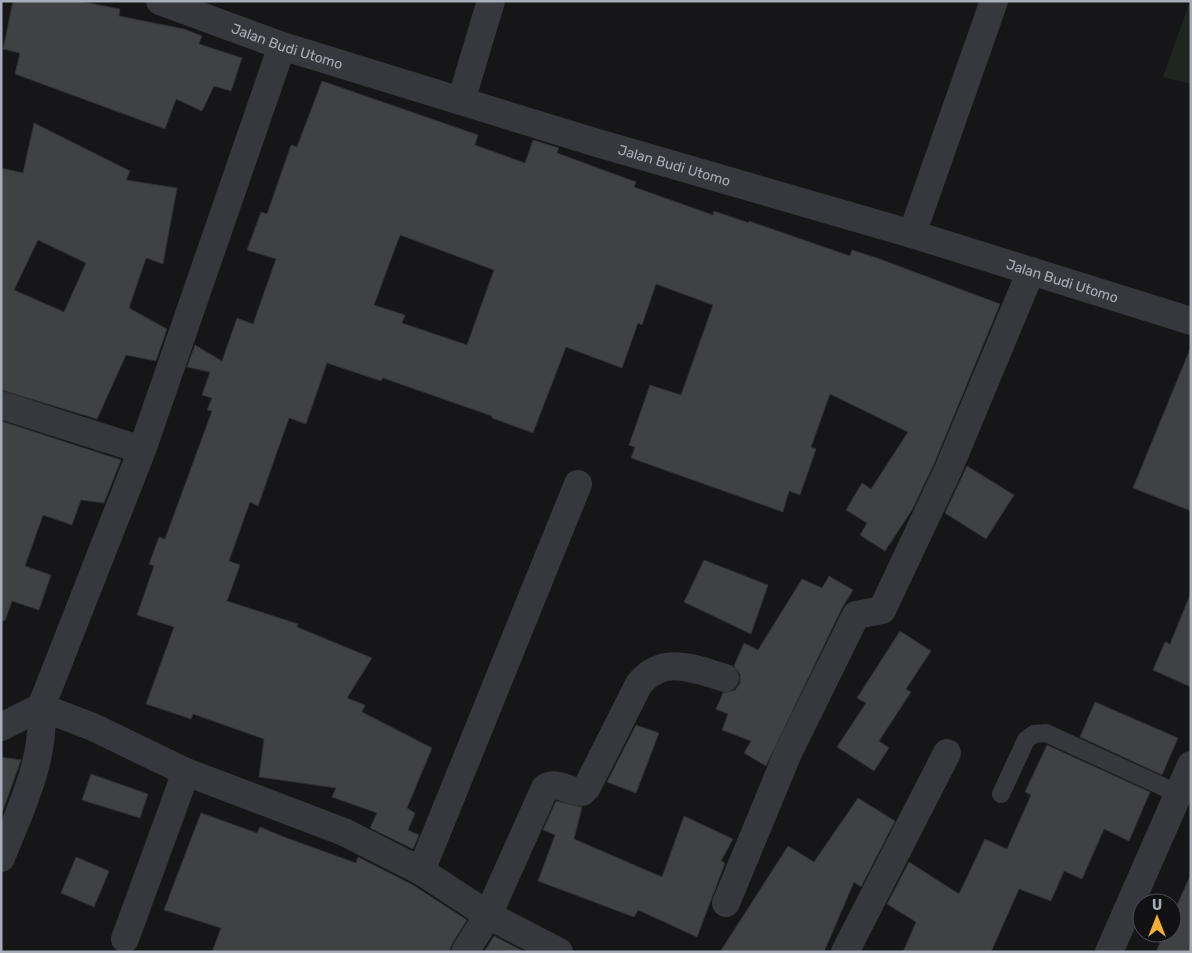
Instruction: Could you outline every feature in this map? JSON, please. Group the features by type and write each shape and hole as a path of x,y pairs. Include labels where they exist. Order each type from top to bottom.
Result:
{"street":[{"name":"Jalan Budi Utomo","path":"160,1 282,46 594,142 912,234 1191,321"},
{"path":"461,101 491,1"},
{"path":"912,234 994,1"},
{"path":"1,858 29,788 43,728 41,707 142,450 282,46"},
{"path":"726,903 788,753 856,615 882,610 948,470 1031,271"},
{"path":"1,404 142,450"},
{"path":"421,871 578,484"},
{"path":"465,952 488,915 545,788 550,784 574,792 582,792 587,787 639,684 648,673 659,668 675,666 725,678"},
{"path":"1,727 41,707 93,727 186,772 344,832 421,871 488,915 538,939 560,952"},
{"path":"845,952 948,753"},
{"path":"1109,952 1191,765"},
{"path":"125,939 186,772"}],"lane":[{"path":"1001,794 1026,740 1034,734 1046,733 1178,794"}],"shaded area":[{"path":"1191,1 1191,84 1163,77"}],"building":[{"path":"13,1 79,1 120,9 119,16 184,29 202,36 199,44 242,58 231,91 214,86 202,111 176,99 165,129 15,74 20,53 3,49"},
{"path":"322,81 478,135 475,145 525,163 533,140 559,148 557,153 636,182 634,187 713,215 714,211 749,223 749,221 850,256 852,250 1000,304 934,464 912,510 885,551 860,535 867,523 846,510 862,483 871,489 908,432 830,394 811,447 816,449 800,495 789,491 783,512 631,458 635,447 629,445 650,385 681,395 713,305 656,284 642,325 638,323 622,368 566,347 533,433 492,418 492,416 383,378 381,381 327,363 306,424 289,418 258,506 250,502 229,561 240,565 227,601 298,624 297,627 372,658 347,698 365,705 362,712 432,748 407,808 415,813 408,830 419,835 413,849 370,828 377,813 332,797 336,788 259,777 264,739 193,714 191,719 146,704 174,627 137,615 154,566 149,564 159,537 165,539 212,411 207,410 212,398 202,395 210,372 187,367 195,345 222,361 237,318 253,324 276,259 247,250 261,212 267,214 291,145 297,147","holes":["400,235 494,270 467,345 402,323 405,315 374,305"]},
{"path":"34,123 130,171 126,180 177,188 163,264 146,258 129,308 167,329 156,361 126,355 97,419 1,390 1,168 23,173","holes":["38,240 86,263 64,312 14,290"]},
{"path":"1191,349 1191,511 1133,488"},
{"path":"1,421 121,460 104,503 81,500 72,525 43,515 25,566 51,575 39,610 12,601 5,621 1,620"},
{"path":"967,466 1014,495 986,539 945,513"},
{"path":"704,560 768,585 751,634 684,602"},
{"path":"829,576 853,590 842,608 766,766 744,753 751,741 722,730 728,714 716,709 723,693 735,690 740,683 740,674 734,666 744,643 758,650 802,579 822,588"},
{"path":"1190,595 1191,687 1153,670 1165,642 1170,644"},
{"path":"900,631 931,651 906,689 911,692 879,741 889,748 874,771 837,747 866,703 857,698"},
{"path":"1095,702 1178,738 1162,775 1080,737"},
{"path":"636,725 659,733 636,793 607,782"},
{"path":"1047,745 1150,792 1129,841 1104,829 1082,879 1064,871 1051,901 1019,889 991,952 903,952 916,922 887,904 909,862 959,894 985,839 1007,849 1031,795 1025,792"},
{"path":"1,757 21,760 1,816"},
{"path":"91,774 148,794 140,818 82,800"},
{"path":"858,798 895,821 861,887 854,882 824,952 720,952 788,846 814,862"},
{"path":"556,801 582,807 574,839 662,877 684,816 733,839 721,861 725,863 697,937 638,910 634,917 538,881 555,835 543,830"},
{"path":"201,813 257,833 260,827 356,863 358,857 413,885 467,920 449,952 212,952 221,928 164,910"},
{"path":"76,857 109,871 94,907 61,893"},
{"path":"1191,874 1191,952 1156,952 1160,943 1182,943 1182,894"},
{"path":"494,936 525,952 484,952"}]}
